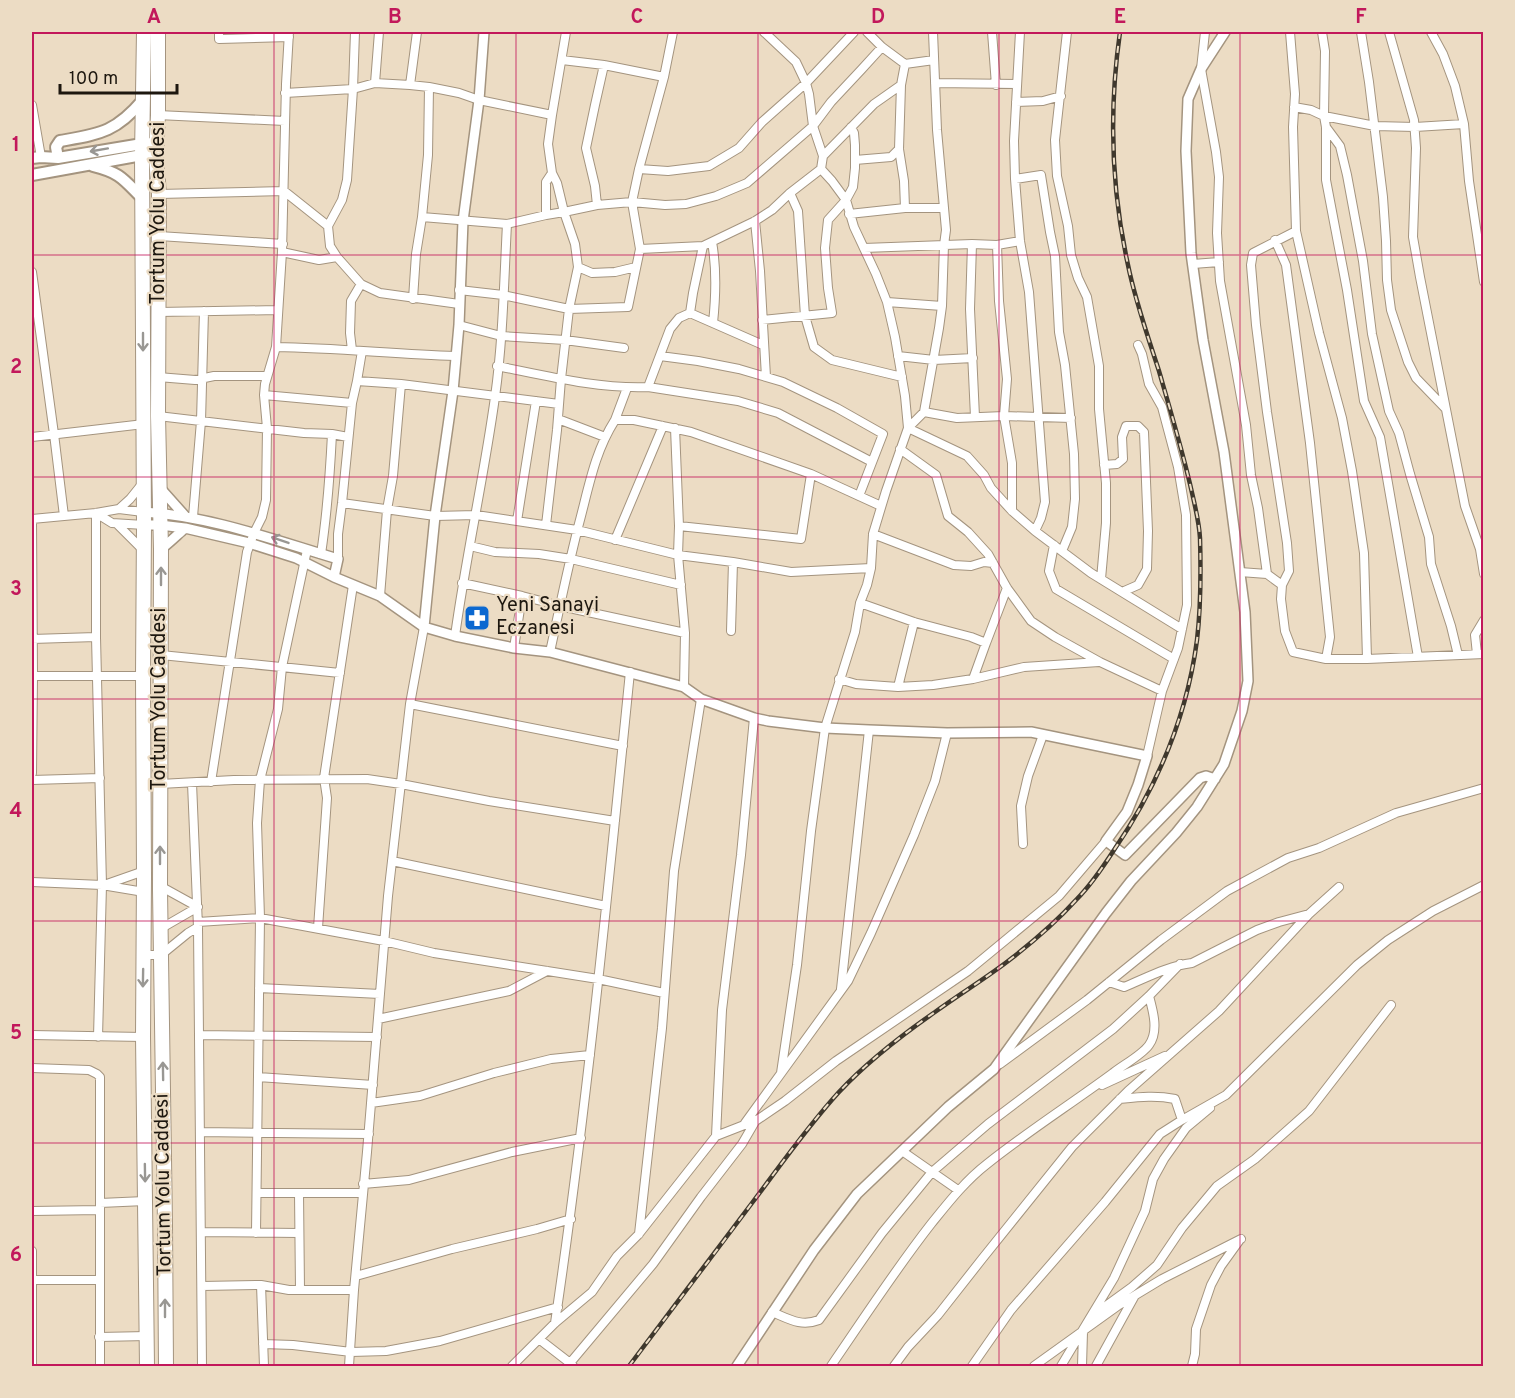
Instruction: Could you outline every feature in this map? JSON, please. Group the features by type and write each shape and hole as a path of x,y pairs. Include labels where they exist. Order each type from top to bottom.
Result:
{"highway":[{"name":"Tortum Yolu Caddesi","path":"144,32 143,100 149,149 159,194 160,929 165,1366"},
{"name":"Tortum Yolu Caddesi","path":"147,1366 143,1037 143,199 149,149 158,115 158,32"}],"main road":[{"path":"58,158 56,147 60,141 102,133 121,123 143,100"},
{"path":"36,158 149,149"},
{"path":"32,175 90,165 149,149"},
{"path":"90,165 111,171 129,183 143,199"}],"street":[{"path":"211,782 249,543 262,517 266,500 267,428 264,395 276,347 283,248 285,93 289,34 219,39 219,32"},
{"path":"355,32 346,180 342,200 328,226 330,246 336,257 361,284 380,293 459,304"},
{"path":"375,83 379,32"},
{"path":"410,85 417,32"},
{"path":"349,1366 392,861 410,704 424,627 435,516 453,391 459,324 463,221 479,100 484,32"},
{"path":"546,525 568,309 578,267 575,244 552,173 548,144 566,32"},
{"path":"459,290 503,295 568,309 628,307 640,249 632,202 673,32"},
{"path":"640,249 708,244 772,210 821,169 823,156 813,126 806,83 796,62 764,32"},
{"path":"639,169 668,171 709,166 739,148 762,122 806,83 854,32"},
{"path":"867,32 882,47 905,64 934,60"},
{"path":"782,1073 825,728 867,585 871,568 873,534 881,506 908,428 924,412 942,306 946,230 933,32"},
{"path":"992,32 996,85"},
{"path":"1020,32 1014,141 1015,179 1020,241 1029,292 1045,502 1035,531"},
{"path":"1067,32 1055,140 1057,176 1071,255 1087,297 1099,366 1106,483 1106,523 1101,579"},
{"path":"1205,32 1201,69 1219,177 1217,233 1220,281 1246,425 1251,475 1267,574"},
{"path":"994,1069 1106,913 1131,881 1197,807 1224,764 1242,711 1248,681 1245,612 1224,452 1203,340 1193,264 1186,151 1188,99 1201,69 1225,32"},
{"path":"1290,32 1295,94 1293,127 1296,231 1319,333 1342,418 1352,471 1364,553 1367,659"},
{"path":"1322,32 1325,51 1326,180 1347,290 1364,401 1380,437 1418,657"},
{"path":"1361,32 1383,197 1387,280 1391,310 1408,362 1416,378 1446,408"},
{"path":"1389,32 1415,127 1413,237 1435,361 1465,506 1480,549 1484,574"},
{"path":"1431,32 1443,54 1455,86 1464,124 1469,181 1484,282"},
{"path":"422,217 507,224 597,205 632,202 664,205 686,204 716,196 747,183 813,126 831,102 882,47"},
{"path":"562,60 664,76"},
{"path":"905,64 901,86 899,149 905,208"},
{"path":"597,205 586,148 604,65"},
{"path":"285,93 353,89 375,83 410,85 459,93 479,100 552,115"},
{"path":"935,83 1017,84"},
{"path":"823,156 874,104 901,86"},
{"path":"413,299 428,155 429,87"},
{"path":"1016,102 1043,101 1061,96"},
{"path":"32,105 36,158"},
{"path":"1294,107 1311,110 1324,116 1375,126 1415,127 1464,124"},
{"path":"158,115 285,121"},
{"path":"762,320 832,313 825,248 828,220 846,200 853,187 854,133 850,127"},
{"path":"1326,127 1340,146 1345,165 1363,261 1372,334 1389,411 1399,433 1429,537 1431,564 1458,655"},
{"path":"855,160 891,157 899,149"},
{"path":"821,169 846,200 849,214 887,302 902,377 908,428"},
{"path":"546,215 546,182 552,173"},
{"path":"1015,179 1041,175 1055,256 1059,332 1071,417 1075,499 1072,527 1062,550"},
{"path":"159,194 284,191 328,226"},
{"path":"790,193 798,211 805,316 814,347 832,360 902,377"},
{"path":"849,214 905,208 944,208"},
{"path":"755,221 766,377"},
{"path":"455,636 495,395 501,336 507,224"},
{"path":"1296,231 1253,253 1251,265 1266,412 1287,543 1289,571 1282,585 1281,599 1285,631 1293,652 1326,659 1480,654 1475,635 1484,620"},
{"path":"159,236 283,248 319,260 336,257"},
{"path":"1275,240 1286,265 1310,443 1330,637 1326,659"},
{"path":"864,248 997,245 1020,241"},
{"path":"690,313 693,293 708,244"},
{"path":"708,244 715,263 716,294 713,323"},
{"path":"972,244 970,309 975,417"},
{"path":"997,245 999,301 1007,379 1004,416 1012,463 1012,511"},
{"path":"1193,264 1219,262"},
{"path":"578,267 592,273 615,272 636,267"},
{"path":"32,272 34,309 54,434 64,516"},
{"path":"352,350 351,301 361,284"},
{"path":"887,302 942,306"},
{"path":"159,312 278,310"},
{"path":"189,517 201,421 204,311"},
{"path":"690,313 764,345"},
{"path":"648,387 670,329 680,318 690,313"},
{"path":"459,324 501,336 565,340 624,348"},
{"path":"512,1366 555,1323 592,1292 617,1256 638,1235 716,1136 757,1119 836,1060 968,971 1059,896 1106,841 1127,812 1147,756 1162,691 1182,629 1186,605 1186,516 1178,467 1162,407 1149,384 1143,354 1138,345"},
{"path":"276,347 455,356"},
{"path":"334,577 338,559 338,534 352,403 362,351"},
{"path":"660,356 740,369 783,382 837,408 883,434 859,496"},
{"path":"898,356 934,360 973,358"},
{"path":"498,366 561,379 627,388 648,387 738,401 778,413 872,462"},
{"path":"158,377 195,380 214,376 267,376"},
{"path":"357,381 401,384 559,404"},
{"path":"380,596 401,384"},
{"path":"549,652 596,459 605,436 615,420 627,388"},
{"path":"264,395 352,403"},
{"path":"517,521 536,401"},
{"path":"924,412 957,418 1071,417"},
{"path":"158,416 348,437"},
{"path":"558,419 605,436"},
{"path":"615,420 634,420 691,432 812,474 881,506"},
{"path":"32,437 144,424"},
{"path":"615,540 663,426"},
{"path":"1104,465 1117,464 1123,459 1122,437 1126,426 1138,426 1144,432 1148,531 1147,569 1138,585 1122,592"},
{"path":"675,428 678,555 685,633 684,687"},
{"path":"908,428 967,456 984,475 991,488 1035,531 1101,579 1182,629"},
{"path":"321,554 329,488 332,434"},
{"path":"900,449 936,475 948,516 968,532 993,563 1007,588 1031,621 1100,662 1162,691"},
{"path":"679,526 801,538 812,474"},
{"path":"119,509 143,483"},
{"path":"160,488 189,517"},
{"path":"342,503 435,516 476,515 498,520 546,525 577,530 678,555 790,572 871,568"},
{"path":"32,773 32,520 119,509 144,518 160,519 185,528 249,543 304,562 380,596 424,627 514,648 549,652 630,672 684,687 701,699 754,718 825,728 947,733 1031,732 1147,756"},
{"path":"96,513 112,524 144,518 189,517 254,533 338,559"},
{"path":"96,513 96,637 102,885 98,1037"},
{"path":"117,524 143,549"},
{"path":"161,549 185,528"},
{"path":"873,534 954,565 970,566 984,562 993,563"},
{"path":"1054,544 1049,571 1056,589 1174,659"},
{"path":"470,546 495,552 539,554 571,559 681,585"},
{"path":"256,1233 260,918 257,823 260,780 278,709 282,668 307,550"},
{"path":"731,631 733,562"},
{"path":"1240,572 1267,574 1282,585"},
{"path":"462,583 685,633"},
{"path":"318,928 327,798 324,778 353,585"},
{"path":"973,679 1007,588"},
{"path":"514,648 522,596"},
{"path":"860,603 986,643"},
{"path":"898,687 914,622"},
{"path":"32,639 96,637"},
{"path":"161,655 340,673"},
{"path":"839,679 856,684 898,687 933,685 973,679 1024,667 1100,662"},
{"path":"555,1323 571,1219 590,1055 630,672"},
{"path":"32,676 143,676"},
{"path":"638,1235 664,993 674,871 701,699"},
{"path":"410,704 623,746"},
{"path":"716,1136 722,1010 741,855 754,718"},
{"path":"841,991 869,730"},
{"path":"744,1124 848,981 872,933 914,835 935,781 947,733"},
{"path":"1023,844 1021,806 1028,776 1043,735"},
{"path":"1106,841 1125,855 1200,778 1206,776 1215,779"},
{"path":"32,780 100,778"},
{"path":"160,784 324,778 367,779 615,821"},
{"path":"192,783 198,907 202,1366"},
{"path":"737,1366 814,1250 857,1194 948,1107 994,1069 1227,891 1288,858 1319,848 1396,813 1484,788"},
{"path":"392,861 606,906"},
{"path":"102,885 144,871"},
{"path":"32,882 102,885 144,892"},
{"path":"1061,1366 1114,1278 1145,1211 1153,1179 1186,1128 1226,1095 1357,965 1388,940 1433,911 1484,885"},
{"path":"160,886 198,907"},
{"path":"894,1366 908,1347 938,1315 1072,1147 1120,1099 1219,1011 1309,914 1339,887"},
{"path":"160,929 198,907"},
{"path":"1109,982 1124,987 1180,964 1192,963 1257,930 1309,914"},
{"path":"144,955 161,955 198,924 260,918 664,993"},
{"path":"772,1312 796,1322 809,1324 819,1320 882,1233 932,1172 988,1124 1113,1029 1180,964"},
{"path":"378,1019 509,991 547,971"},
{"path":"259,988 380,994"},
{"path":"831,1366 920,1238 958,1190 986,1164 1150,1044 1155,1016 1149,996"},
{"path":"1092,1316 1132,1287 1157,1265 1182,1228 1217,1186 1255,1159 1309,1111 1391,1005"},
{"path":"32,1035 143,1037"},
{"path":"199,1035 376,1037"},
{"path":"1087,1092 1172,1053"},
{"path":"371,1103 420,1096 494,1073 551,1059 590,1055"},
{"path":"32,1061 32,1069 89,1070 100,1077 100,1366"},
{"path":"258,1077 373,1085"},
{"path":"1120,1099 1148,1095 1175,1100 1182,1120"},
{"path":"972,1366 1011,1310 1105,1202 1160,1134 1226,1095"},
{"path":"539,1339 571,1365 653,1264 742,1144 757,1119"},
{"path":"200,1132 369,1134"},
{"path":"257,1193 299,1193 363,1188 409,1180 512,1152 580,1138"},
{"path":"902,1151 958,1190"},
{"path":"299,1193 300,1290"},
{"path":"32,1211 145,1201"},
{"path":"356,1276 571,1219"},
{"path":"201,1232 299,1233"},
{"path":"1034,1366 1135,1295 1241,1239 1221,1266 1211,1285 1196,1329 1192,1366"},
{"path":"32,1251 32,1366"},
{"path":"32,1280 100,1280"},
{"path":"202,1286 261,1285 289,1290 354,1290"},
{"path":"261,1285 264,1366"},
{"path":"1096,1366 1135,1295"},
{"path":"263,1344 351,1352 386,1351 440,1341 558,1307"},
{"path":"1082,1366 1083,1330"},
{"path":"99,1337 147,1335"}],"railway":[{"path":"629,1366 794,1147 839,1092 861,1070 898,1040 1029,944 1087,888 1130,826 1144,801 1157,776 1178,723 1197,640 1200,589 1199,531 1183,456 1134,292 1122,236 1115,178 1113,119 1120,32"}],"place":[{"name":"Yeni Sanayi Eczanesi","path":"477,618"}]}
